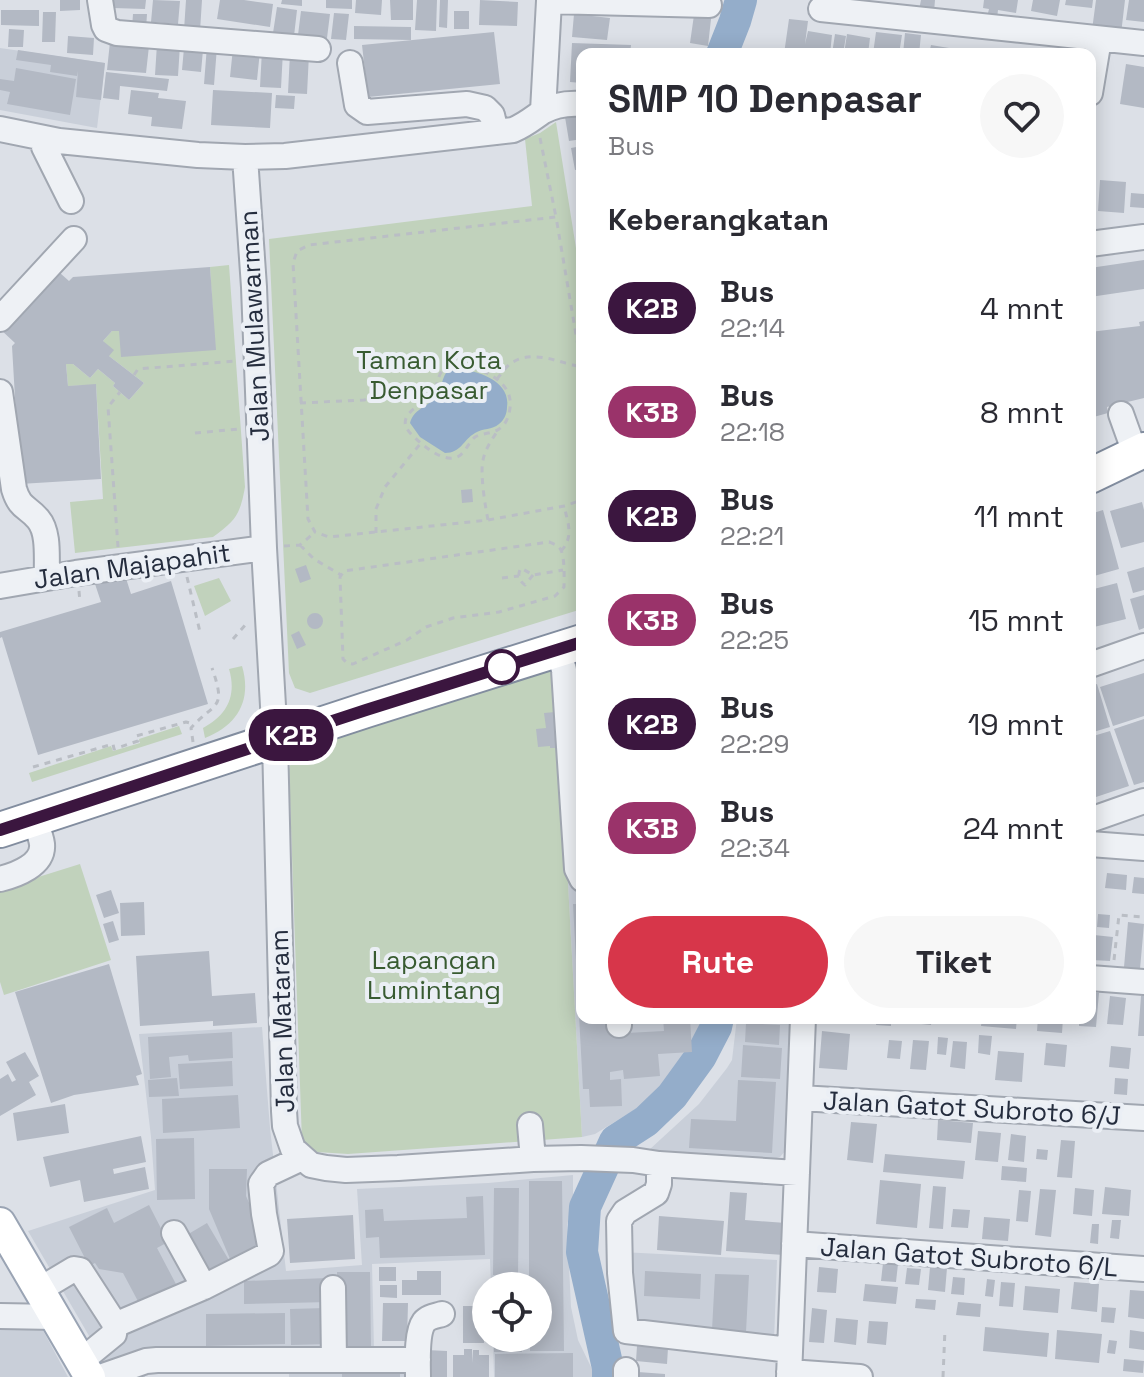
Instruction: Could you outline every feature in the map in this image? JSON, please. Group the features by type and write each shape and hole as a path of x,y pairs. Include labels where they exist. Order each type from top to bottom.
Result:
{"highway":[{"path":"1096,474 1141,460"},
{"path":"1096,483 1131,480 1141,460"},
{"path":"0,830 570,645"}],"main road":[{"path":"4,1239 90,1372"}],"street":[{"path":"100,0 106,29 117,33 318,49"},
{"path":"539,115 549,1 709,5"},
{"path":"821,9 1144,43"},
{"path":"1096,57 1099,39"},
{"path":"350,63 357,105 367,112 467,104 485,108 492,115 496,132"},
{"path":"0,129 59,141 198,155 285,156 513,130 556,106 576,104"},
{"path":"367,112 371,146"},
{"path":"43,138 44,147 71,201"},
{"name":"Jalan Mulawarman","path":"245,157 275,741"},
{"path":"1096,243 1144,237"},
{"path":"0,319 74,239"},
{"path":"0,392 14,489 18,501 43,527 47,578"},
{"path":"1121,414 1141,460"},
{"name":"Jalan Majapahit","path":"0,586 264,548"},
{"path":"570,645 564,670 576,854"},
{"path":"1096,663 1144,646"},
{"name":"Jalan Mataram","path":"275,741 285,1126 293,1149 302,1158"},
{"path":"1096,818 1144,801"},
{"path":"0,879 29,867 40,855 43,846 34,819"},
{"path":"1096,844 1144,848"},
{"path":"1101,978 1144,982"},
{"name":"Jalan Gatot Subroto 6/J","path":"790,1366 803,1024"},
{"name":"Jalan Gatot Subroto 6/J","path":"800,1098 1144,1118"},
{"path":"530,1125 533,1159"},
{"path":"113,1321 122,1322 204,1287 271,1253 261,1184 268,1174 302,1158 311,1165 346,1170 581,1158 797,1173"},
{"path":"659,1164 656,1193 625,1212 619,1221 626,1331 790,1366 860,1377"},
{"path":"174,1233 204,1287"},
{"name":"Jalan Gatot Subroto 6/L","path":"794,1244 1144,1269"},
{"path":"39,1290 74,1269 80,1270 113,1321 114,1334 90,1372"},
{"path":"333,1288 334,1360"},
{"path":"90,1372 157,1360 334,1360 418,1368 418,1348 424,1322 442,1314"},
{"path":"0,1316 55,1317"}],"path":[{"path":"539,115 576,326"},
{"path":"556,217 309,245 297,251 293,263 308,519 315,532 329,537 488,520 576,502"},
{"path":"497,379 510,364 523,358 541,356 576,366"},
{"path":"134,375 138,369 257,360"},
{"path":"488,520 484,501 483,460 492,439 506,422 510,412 511,401 507,390 497,379 472,366 449,365 442,370 430,397 408,414 406,422 407,431 421,443 442,457 452,458 460,455 472,439 498,430"},
{"path":"119,567 108,407 120,392"},
{"path":"300,403 364,400 426,392 430,397"},
{"path":"195,433 260,427"},
{"path":"376,533 376,509 385,487 421,443"},
{"path":"561,551 568,544 570,534 564,506"},
{"path":"264,548 300,545 315,532"},
{"path":"544,543 554,544 561,551 564,587 555,596 499,612 453,618 426,627 407,640 353,664 346,662 343,656 341,575 346,570 544,543"},
{"path":"300,545 314,559 341,575"},
{"path":"182,558 200,632"},
{"path":"533,575 525,585 519,576 521,568 533,575 563,570"},
{"path":"502,578 519,576"},
{"path":"233,639 247,623"},
{"path":"196,749 191,728 217,705 218,685 212,668"},
{"path":"33,767 113,744 114,749 138,741 136,736 186,722 194,724"},
{"path":"1101,978 1119,915 1144,917"},
{"path":"943,1377 945,1329"}],"shaded area":[{"path":"0,48 105,63 97,128 0,110"},
{"path":"576,658 576,1024 710,1024 691,1063 680,1074 644,1104 595,1134 582,1137 556,667"},
{"path":"736,1024 792,1024 786,1150 780,1157 770,1160 649,1150 699,1104 732,1060"},
{"path":"262,1027 286,1271 362,1265 357,1189 488,1183 573,1175 573,1200 567,1225 571,1307 578,1340 592,1369 592,1377 494,1377 493,1352 552,1352 552,1272 490,1272 490,1259 372,1264 374,1349 410,1348 411,1377 289,1377 289,1371 146,1372 145,1377 113,1377 28,1231 155,1190 139,1034"},
{"path":"621,1252 777,1260 774,1341 635,1327"},
{"path":"0,1319 38,1321 68,1377 0,1377"}],"green space":[{"name":"Taman Kota Denpasar","path":"556,122 576,248 576,611 310,693 295,688 289,673 269,239 532,206 525,139"},
{"path":"229,265 245,487 239,511 213,537 75,553 70,502 103,499 96,385 68,386 66,364 73,364 90,378 98,369 129,400 144,383 109,356 103,341 112,331 215,350 210,267"},
{"path":"219,578 231,601 205,616 194,586"},
{"path":"242,666 245,690 240,710 226,726 205,738 203,728 224,711 231,696 229,669"},
{"name":"Lapangan Lumintang","path":"556,667 582,1137 348,1154 317,1152 302,1142 289,770 292,758 303,747"},
{"path":"179,726 182,734 32,782 29,773 111,746 113,751 140,743 139,739"},
{"path":"80,864 111,960 4,995 0,982 0,889"}],"water":[{"path":"457,369 483,375 498,384 507,398 507,410 499,424 475,433 458,449 445,453 420,437 410,423 415,414 435,398 446,373"}],"building":[{"path":"60,0 80,0 80,10 60,11"},
{"path":"114,0 146,0 145,9 113,8"},
{"path":"153,0 180,1 178,24 151,22"},
{"path":"186,0 202,0 200,31 184,30"},
{"path":"220,0 273,4 270,27 217,19"},
{"path":"282,0 302,0 302,6 281,4"},
{"path":"326,0 352,0 352,9 326,8"},
{"path":"356,0 382,0 381,15 355,13"},
{"path":"390,0 413,0 413,20 391,20"},
{"path":"417,0 437,0 436,31 415,30"},
{"path":"440,0 448,0 447,28 439,27"},
{"path":"480,0 518,2 517,26 479,25"},
{"path":"921,0 935,0 934,12 919,10"},
{"path":"984,0 1018,0 1016,13 998,10 997,18 987,17 989,9 983,8"},
{"path":"1033,0 1060,0 1057,16 1031,11"},
{"path":"1066,0 1093,0 1092,8 1065,5"},
{"path":"1096,0 1125,0 1121,34 1092,30"},
{"path":"1129,0 1144,0 1144,22 1126,20"},
{"path":"277,7 297,10 294,36 273,33"},
{"path":"695,8 712,10 708,46 690,43"},
{"path":"1,10 39,10 39,26 1,25"},
{"path":"301,11 330,14 327,38 298,35"},
{"path":"454,11 469,11 469,29 454,29"},
{"path":"43,12 56,12 55,42 42,42"},
{"path":"334,13 349,14 346,40 331,39"},
{"path":"133,14 147,14 146,29 132,28"},
{"path":"574,14 610,18 607,40 572,37"},
{"path":"789,19 808,21 805,44 808,31 832,35 831,48 785,48"},
{"path":"354,26 411,27 411,40 354,39"},
{"path":"9,29 24,30 23,47 8,47"},
{"path":"494,32 500,84 368,97 362,45"},
{"path":"876,32 902,35 900,48 874,48"},
{"path":"905,33 921,35 920,48 904,48"},
{"path":"835,34 846,36 844,48 833,48"},
{"path":"847,34 870,38 869,48 845,48"},
{"path":"68,36 94,38 93,55 67,53"},
{"path":"110,42 149,46 146,73 107,70"},
{"path":"572,43 631,45 631,48 576,48 576,82 570,82"},
{"path":"157,44 180,45 178,76 155,75"},
{"path":"207,46 217,47 214,85 204,84"},
{"path":"184,48 203,50 201,72 182,70"},
{"path":"233,48 260,51 257,80 230,77"},
{"path":"18,50 105,63 101,100 76,97 78,71 77,76 50,72 51,65 16,60"},
{"path":"262,50 283,51 281,88 260,87"},
{"path":"290,53 309,54 307,94 288,93"},
{"path":"1126,64 1144,67 1144,108 1120,104"},
{"path":"16,68 76,79 70,115 7,104 10,92 0,90 0,79 14,81"},
{"path":"106,72 169,79 167,91 120,86 119,100 103,98"},
{"path":"131,90 159,93 158,98 186,101 182,129 151,126 152,117 128,114"},
{"path":"213,90 272,93 270,128 211,125"},
{"path":"276,95 295,96 294,109 275,108"},
{"path":"576,115 576,140 569,141 565,117"},
{"path":"576,147 576,170 575,170 571,148"},
{"path":"1100,180 1126,182 1124,213 1098,211"},
{"path":"1131,193 1144,194 1144,208 1130,207"},
{"path":"1144,260 1144,289 1096,296 1096,267"},
{"path":"51,265 69,281 73,277 210,267 216,350 121,357 119,331 112,331 103,341 114,350 109,356 144,383 129,400 98,369 90,378 73,364 66,364 68,386 96,384 101,479 20,484 12,346 15,343 0,329"},
{"path":"1144,321 1144,398 1107,407 1108,413 1096,416 1096,331 1140,326 1139,322"},
{"path":"472,489 473,502 462,503 461,490"},
{"path":"1142,502 1144,542 1121,548 1110,511"},
{"path":"1103,510 1119,569 1096,575 1096,512"},
{"path":"306,565 311,579 300,583 295,569"},
{"path":"1144,567 1144,590 1133,593 1127,572"},
{"path":"124,572 131,594 171,581 208,704 38,755 0,632 101,602 94,581"},
{"path":"1117,583 1126,619 1096,626 1096,588"},
{"path":"1144,595 1144,628 1139,630 1130,599"},
{"path":"312,613 318,613 323,621 321,627 312,629 307,624 307,618"},
{"path":"299,631 306,645 297,649 291,635"},
{"path":"1144,673 1144,716 1113,726 1100,687"},
{"path":"1096,684 1110,727 1096,731"},
{"path":"555,712 557,748 538,747 536,729 546,728 544,713"},
{"path":"1144,719 1144,782 1134,785 1114,729"},
{"path":"1110,731 1129,786 1096,797 1096,735"},
{"path":"1107,873 1127,875 1126,890 1105,888"},
{"path":"1134,877 1144,878 1144,894 1132,893"},
{"path":"111,890 119,913 104,918 96,895"},
{"path":"144,902 145,935 121,936 120,903"},
{"path":"573,904 576,904 576,960"},
{"path":"1098,914 1110,915 1109,928 1097,927"},
{"path":"113,921 119,940 109,943 103,924"},
{"path":"1128,922 1144,924 1140,969 1124,967"},
{"path":"1096,935 1113,937 1110,961 1096,960"},
{"path":"209,951 212,996 255,993 257,1023 213,1026 213,1021 140,1026 136,956"},
{"path":"109,964 142,1074 136,1076 139,1085 74,1095 51,1103 15,992"},
{"path":"1096,993 1099,993 1096,1027 1079,1026 1096,1024"},
{"path":"1110,996 1126,998 1123,1025 1107,1024"},
{"path":"1141,996 1144,996 1144,1036 1138,1036"},
{"path":"579,1024 607,1024 608,1034 664,1031 663,1024 690,1024 692,1052 658,1054 660,1076 624,1079 623,1070 610,1072 610,1080 621,1079 622,1106 590,1107 589,1089 583,1089"},
{"path":"746,1024 780,1025 779,1045 745,1042"},
{"path":"981,1024 1016,1024 1016,1029"},
{"path":"1038,1024 1063,1024 1062,1033 1037,1031"},
{"path":"822,1031 850,1034 847,1070 819,1068"},
{"path":"232,1032 233,1058 189,1061 188,1055 169,1057 171,1077 150,1079 148,1037"},
{"path":"979,1035 992,1036 990,1055 978,1053"},
{"path":"938,1037 948,1038 946,1055 937,1054"},
{"path":"889,1040 902,1041 900,1059 887,1058"},
{"path":"913,1040 929,1041 926,1070 910,1069"},
{"path":"953,1041 967,1042 965,1069 950,1067"},
{"path":"1046,1043 1067,1045 1065,1067 1044,1065"},
{"path":"743,1045 782,1048 780,1079 741,1077"},
{"path":"1111,1046 1131,1048 1129,1069 1109,1067"},
{"path":"998,1051 1024,1053 1022,1082 995,1080"},
{"path":"25,1052 39,1076 29,1082 36,1095 0,1116 0,1079 8,1074 12,1082 16,1080 6,1062"},
{"path":"232,1061 233,1086 180,1089 178,1064"},
{"path":"177,1078 179,1096 149,1097 148,1080"},
{"path":"1115,1078 1128,1079 1127,1095 1114,1094"},
{"path":"738,1080 776,1082 772,1153 689,1148 691,1119 736,1121"},
{"path":"238,1095 240,1128 163,1133 162,1099"},
{"path":"65,1104 69,1133 17,1141 13,1113"},
{"path":"938,1120 973,1123 971,1143 937,1140"},
{"path":"851,1122 877,1124 873,1163 847,1160"},
{"path":"978,1131 1001,1133 998,1162 975,1160"},
{"path":"1011,1134 1026,1136 1024,1162 1008,1160"},
{"path":"141,1136 146,1162 113,1169 114,1174 145,1167 149,1189 84,1202 80,1180 50,1187 43,1157"},
{"path":"194,1138 195,1199 157,1200 156,1139"},
{"path":"1061,1140 1075,1141 1072,1178 1057,1177"},
{"path":"1037,1149 1048,1150 1047,1160 1036,1159"},
{"path":"885,1154 965,1161 963,1179 883,1172"},
{"path":"1002,1166 1027,1168 1026,1182 1001,1180"},
{"path":"209,1169 247,1169 246,1196 270,1251 233,1266 209,1209"},
{"path":"880,1180 921,1184 917,1228 876,1224"},
{"path":"529,1181 562,1181 564,1351 552,1351 552,1272 529,1272"},
{"path":"933,1186 946,1187 943,1229 929,1228"},
{"path":"1105,1187 1131,1190 1129,1216 1102,1214"},
{"path":"494,1188 519,1188 518,1272 493,1272"},
{"path":"1075,1188 1094,1190 1092,1216 1073,1214"},
{"path":"1040,1189 1056,1190 1051,1237 1035,1235"},
{"path":"1019,1190 1031,1191 1028,1222 1016,1221"},
{"path":"730,1192 747,1193 745,1220 786,1223 784,1255 726,1251"},
{"path":"483,1196 485,1255 380,1258 379,1237 366,1238 365,1210 383,1209 384,1221 467,1218 466,1197"},
{"path":"149,1205 168,1242 157,1248 177,1286 140,1305 123,1273 99,1269 95,1263 89,1266 69,1227 107,1208 114,1223"},
{"path":"953,1209 970,1210 968,1228 951,1227"},
{"path":"353,1215 355,1259 290,1263 287,1219"},
{"path":"659,1216 724,1221 721,1255 657,1250"},
{"path":"984,1217 1010,1219 1008,1241 982,1239"},
{"path":"1112,1220 1121,1220 1119,1239 1110,1238"},
{"path":"207,1223 233,1267 206,1283 180,1239"},
{"path":"1092,1224 1099,1224 1098,1244 1090,1243"},
{"path":"883,1263 898,1264 896,1282 881,1281"},
{"path":"379,1267 396,1267 396,1281 379,1281"},
{"path":"819,1267 838,1269 836,1293 817,1292"},
{"path":"930,1267 947,1268 945,1292 928,1290"},
{"path":"907,1268 921,1269 919,1285 905,1284"},
{"path":"417,1271 441,1271 441,1295 402,1295 402,1280 417,1280"},
{"path":"645,1271 701,1274 700,1299 644,1296"},
{"path":"337,1272 370,1272 371,1348 338,1348"},
{"path":"715,1274 749,1275 746,1332 712,1330"},
{"path":"953,1277 965,1278 964,1295 951,1294"},
{"path":"328,1278 329,1302 244,1304 244,1281"},
{"path":"987,1279 995,1280 993,1297 985,1296"},
{"path":"1001,1282 1015,1283 1013,1307 999,1306"},
{"path":"1074,1282 1099,1284 1097,1312 1071,1309"},
{"path":"865,1284 898,1287 896,1304 863,1301"},
{"path":"380,1285 397,1285 397,1298 380,1297"},
{"path":"1025,1286 1060,1289 1058,1313 1023,1310"},
{"path":"1130,1290 1144,1291 1144,1319 1128,1317"},
{"path":"916,1299 936,1300 935,1310 915,1308"},
{"path":"958,1302 981,1304 980,1317 956,1315"},
{"path":"383,1303 408,1303 407,1341 382,1341"},
{"path":"463,1306 472,1306 472,1343 463,1343"},
{"path":"1102,1307 1116,1308 1114,1323 1101,1322"},
{"path":"326,1308 327,1344 291,1345 290,1309"},
{"path":"812,1308 827,1310 824,1343 809,1342"},
{"path":"285,1313 285,1344 206,1346 206,1314"},
{"path":"836,1318 858,1320 856,1345 834,1342"},
{"path":"869,1321 888,1322 886,1345 867,1343"},
{"path":"985,1327 1049,1333 1047,1357 983,1351"},
{"path":"1057,1330 1102,1334 1099,1363 1055,1359"},
{"path":"1130,1330 1144,1332 1144,1350 1129,1348"},
{"path":"1109,1340 1117,1341 1115,1354 1107,1353"},
{"path":"637,1346 668,1348 667,1364 636,1361"},
{"path":"464,1349 472,1349 472,1363 473,1352 489,1355 489,1377 453,1377 453,1355 464,1355"},
{"path":"426,1350 447,1351 447,1377 426,1377"},
{"path":"573,1353 573,1377 495,1377 495,1354"},
{"path":"1124,1359 1144,1361 1143,1373 1123,1371"},
{"path":"400,1370 400,1377 342,1377 342,1371"},
{"path":"638,1372 665,1374 665,1377 638,1377"}],"waterway":[{"path":"724,48 741,0"},
{"path":"608,1377 582,1252 585,1207 615,1141 646,1121 672,1096 701,1056 717,1024"}],"bus line":[{"name":"K2B","path":"0,830 576,644"}]}
